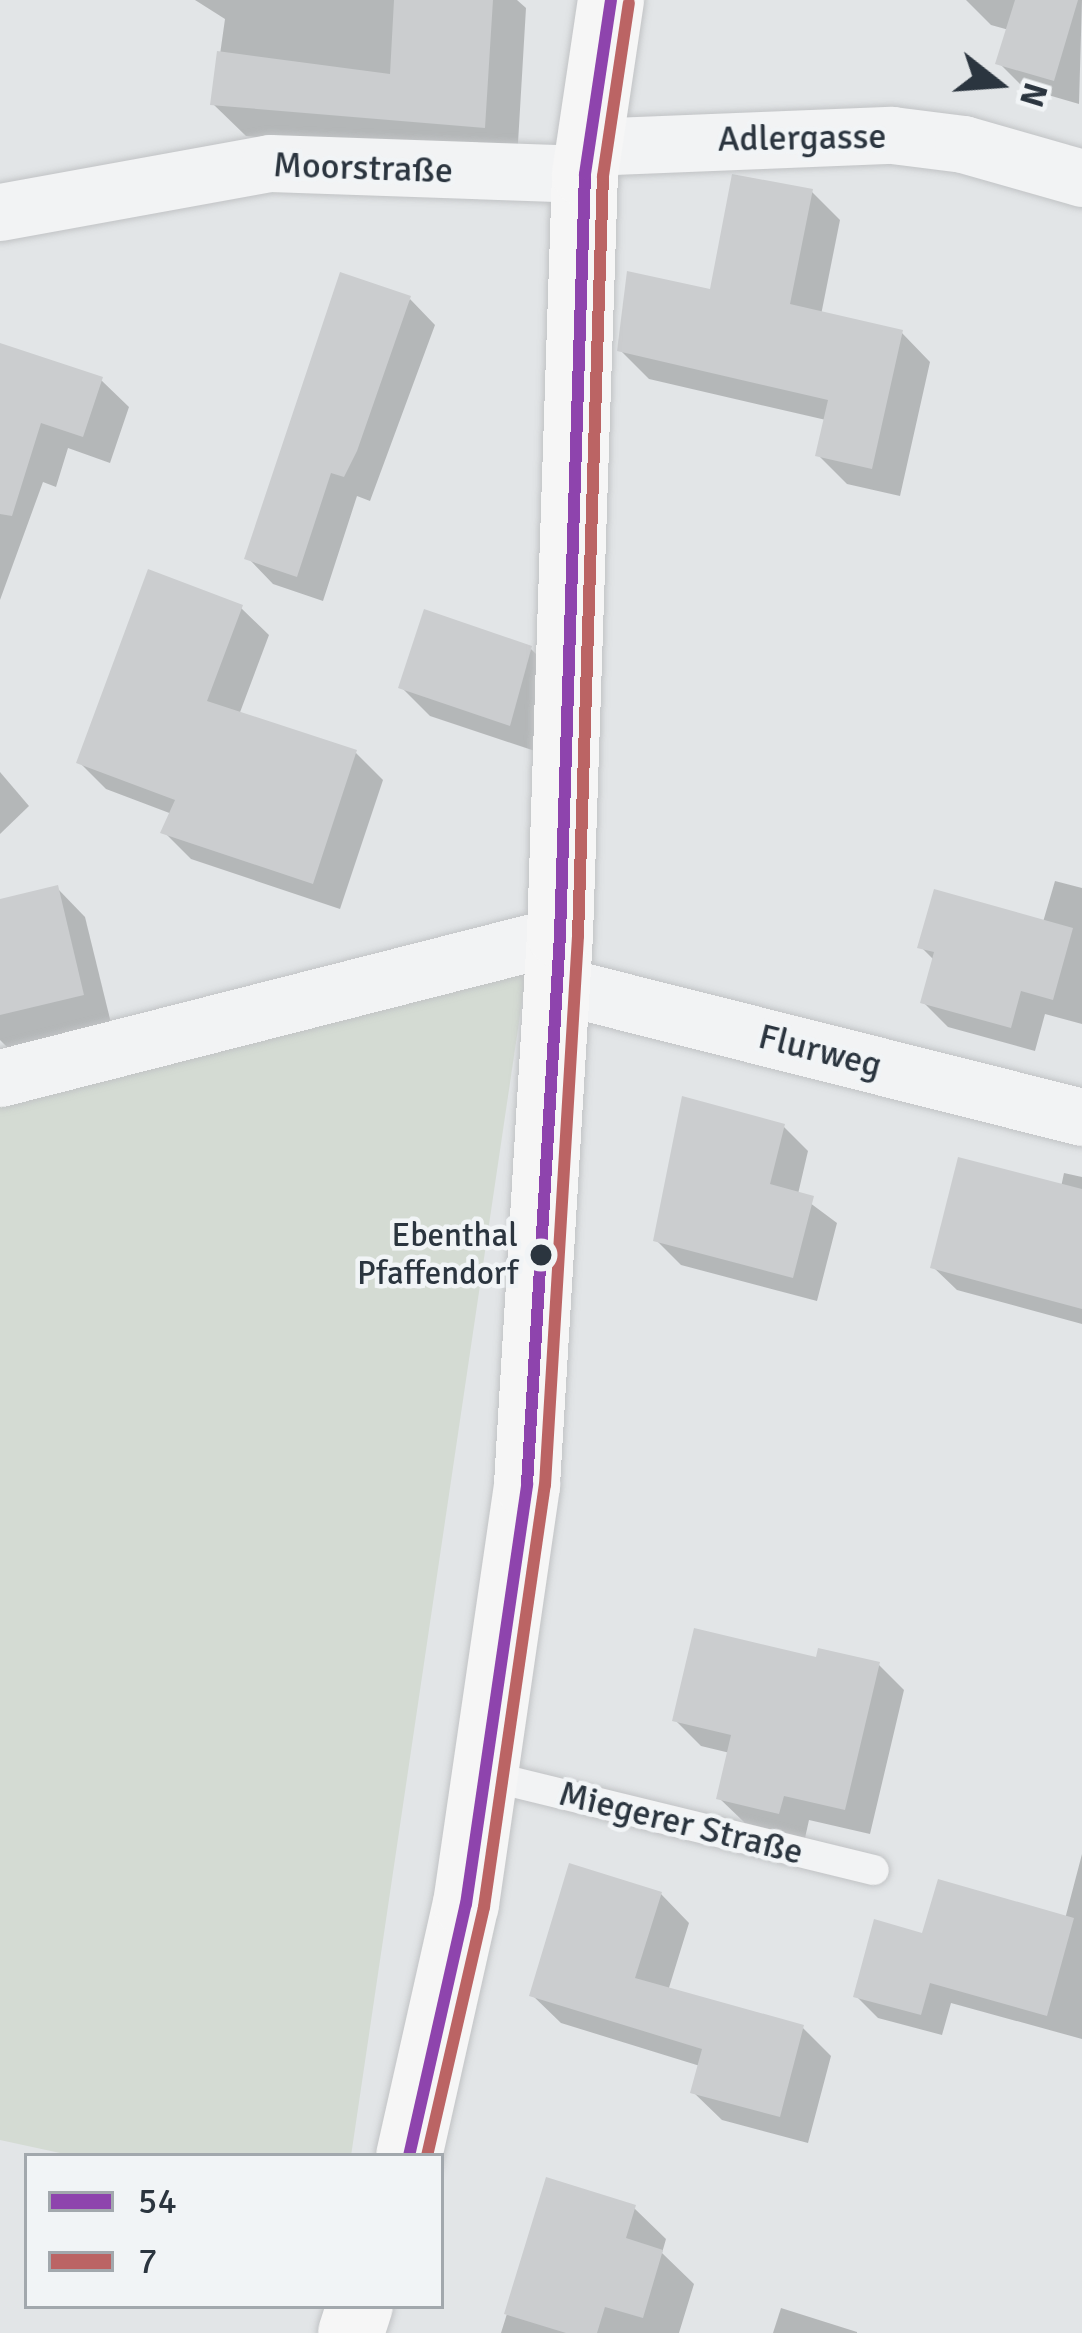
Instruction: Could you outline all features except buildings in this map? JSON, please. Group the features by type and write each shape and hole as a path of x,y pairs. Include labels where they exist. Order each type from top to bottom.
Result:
{"main road":[{"path":"410,2153 488,1776 527,1484 559,960 587,160 611,0"}],"street":[{"name":"Adlergasse","path":"587,160 892,135 963,144 1082,178"},
{"name":"Moorstraße","path":"0,212 270,163 587,160"},
{"path":"0,1078 559,960"},
{"name":"Flurweg","path":"559,960 1082,1118"}],"lane":[{"name":"Miegerer Straße","path":"488,1776 874,1870"}],"shaded area":[{"path":"527,968 351,2153 60,2153 0,2140 0,1099"}],"transit line":[{"name":"54","path":"410,2153 466,1904 527,1484 560,935 585,174 611,0"},
{"name":"7","path":"428,2153 484,1907 545,1485 578,936 603,176 629,3"}],"place":[{"name":"Ebenthal Pfaffendorf","path":"541,1255"}]}
